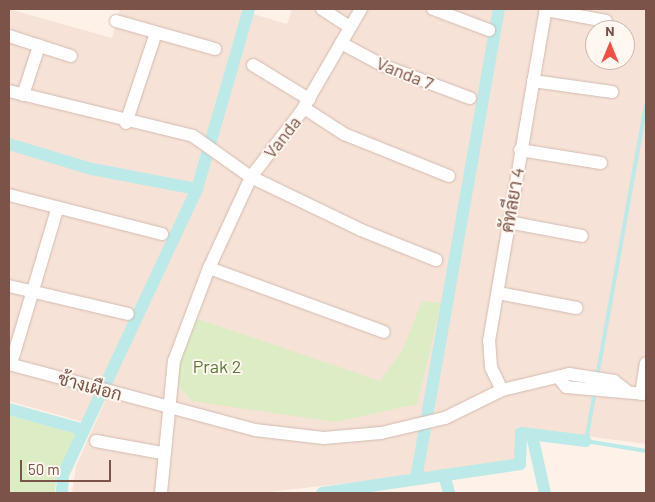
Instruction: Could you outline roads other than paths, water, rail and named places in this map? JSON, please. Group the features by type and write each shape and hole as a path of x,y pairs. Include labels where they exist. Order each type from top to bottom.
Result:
{"street":[{"path":"322,9 350,27"},
{"name":"Vanda","path":"161,493 162,453 171,410 174,361 208,268 251,177 306,103 361,9"},
{"path":"433,9 454,12 489,30"},
{"path":"546,10 601,20"},
{"name":"คัทลียา 4","path":"502,390 491,368 490,341 520,150 546,10"},
{"path":"116,22 215,49"},
{"path":"126,123 156,33"},
{"path":"9,36 71,56"},
{"name":"Vanda 7","path":"341,43 382,65 470,98"},
{"path":"23,94 39,46"},
{"path":"253,66 306,103 344,134 450,176"},
{"path":"533,81 612,92"},
{"path":"9,91 126,123 201,140 217,149 251,177 361,230 436,260"},
{"path":"520,150 600,163"},
{"path":"9,194 57,210 162,234"},
{"path":"10,364 57,210"},
{"path":"508,222 582,236"},
{"path":"208,268 384,332"},
{"path":"9,286 31,293 128,314"},
{"path":"498,293 577,308"},
{"path":"644,394 646,363"},
{"name":"ช้างเผือก","path":"10,364 95,386 171,410 255,430 324,438 381,432 444,418 502,390 565,380 644,394"},
{"path":"96,441 162,453"}],"waterway":[{"path":"62,493 63,475 197,189 249,9"},
{"path":"416,479 499,9"},
{"path":"597,377 646,106"},
{"path":"9,144 92,169 197,189"},
{"path":"595,391 586,441 646,451"},
{"path":"9,409 84,430"},
{"path":"322,493 520,464 521,433 586,441"},
{"path":"532,435 545,493"},
{"path":"444,475 449,493"}],"park label":[{"name":"Prak 2","path":"217,366"}]}
